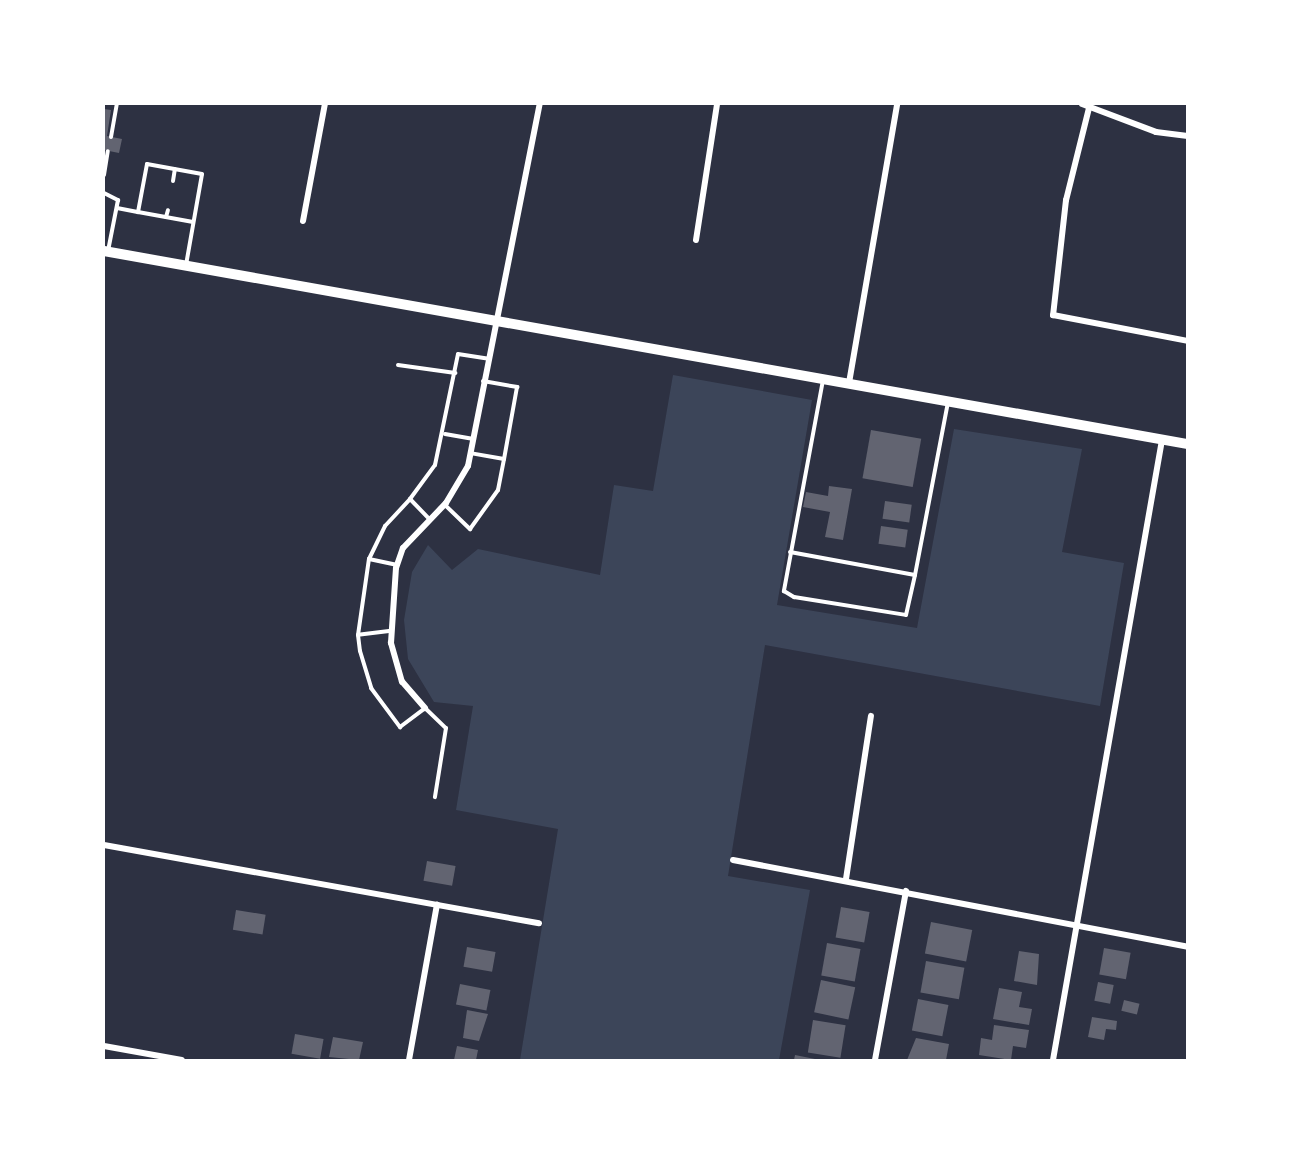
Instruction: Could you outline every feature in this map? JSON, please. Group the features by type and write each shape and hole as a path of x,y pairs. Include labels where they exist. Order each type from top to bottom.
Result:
{"main road":[{"path":"106,251 499,323 1188,444"}],"street":[{"path":"303,221 325,104"},
{"path":"425,708 402,682 389,631 397,565 403,548 445,504 471,453 483,381 499,323 540,104"},
{"path":"696,240 717,104"},
{"path":"849,383 897,104"},
{"path":"1082,104 1156,132 1188,136"},
{"path":"1089,108 1066,200 1053,315 1188,341"},
{"path":"1053,1060 1162,440"},
{"path":"846,879 871,716"},
{"path":"104,845 539,923"},
{"path":"733,860 846,879 1188,947"},
{"path":"874,1060 906,891"},
{"path":"408,1060 437,904"},
{"path":"104,1046 182,1060"}],"lane":[{"path":"111,137 117,104"},
{"path":"104,175 108,151"},
{"path":"138,212 147,164 202,174 186,266"},
{"path":"173,181 175,169"},
{"path":"104,193 118,200 106,251"},
{"path":"117,208 194,222"},
{"path":"166,217 168,210"},
{"path":"435,797 446,728 425,708 400,727 371,688 358,635 369,559 385,526 432,473 445,434 458,354 489,359"},
{"path":"398,365 455,373"},
{"path":"823,379 784,591 794,597 906,615 948,402"},
{"path":"445,504 470,529 498,490 517,387 483,381"},
{"path":"445,434 474,439"},
{"path":"471,453 504,459"},
{"path":"410,499 430,520"},
{"path":"790,552 915,575"},
{"path":"369,559 397,565"},
{"path":"358,635 389,631"}],"shaded area":[{"path":"673,375 812,400 777,605 917,628 954,429 1082,449 1062,552 1124,563 1100,706 765,645 728,876 810,890 779,1060 520,1060 558,829 456,810 473,706 434,702 408,659 404,620 412,572 428,545 452,570 478,549 600,575 614,485 653,491"}],"building":[{"path":"104,109 111,110 107,136 122,139 119,153 104,150"},
{"path":"871,430 921,439 913,487 862,478"},
{"path":"829,486 852,489 843,540 825,537 830,512 803,507 806,492 828,496"},
{"path":"885,501 912,505 909,523 882,519"},
{"path":"881,526 908,530 905,548 878,544"},
{"path":"427,861 456,866 452,886 424,881"},
{"path":"841,907 870,912 864,943 836,938"},
{"path":"236,910 266,915 263,934 233,930"},
{"path":"931,922 972,930 966,961 925,953"},
{"path":"827,943 860,949 855,981 821,975"},
{"path":"467,947 496,952 492,972 464,967"},
{"path":"1104,948 1131,953 1126,979 1099,975"},
{"path":"1019,951 1039,954 1037,985 1014,981"},
{"path":"926,961 964,968 959,999 920,993"},
{"path":"821,980 855,987 848,1020 814,1012"},
{"path":"1098,982 1114,985 1110,1004 1094,1001"},
{"path":"460,984 490,990 486,1011 456,1005"},
{"path":"999,988 1022,992 1019,1007 1032,1009 1029,1025 993,1019"},
{"path":"918,999 948,1005 942,1036 912,1030"},
{"path":"1124,1000 1140,1004 1137,1015 1121,1011"},
{"path":"467,1010 488,1014 479,1041 463,1038"},
{"path":"1092,1017 1117,1021 1116,1030 1106,1029 1104,1040 1088,1037"},
{"path":"813,1020 846,1025 840,1058 808,1053"},
{"path":"994,1025 1029,1030 1026,1048 1013,1046 1011,1060 979,1055 981,1038 992,1040"},
{"path":"295,1034 324,1039 320,1059 292,1054"},
{"path":"333,1037 363,1042 359,1060 329,1057"},
{"path":"916,1038 949,1044 946,1060 907,1060"},
{"path":"457,1046 478,1050 476,1060 454,1060"},
{"path":"795,1055 815,1059 815,1060 794,1060"}]}
